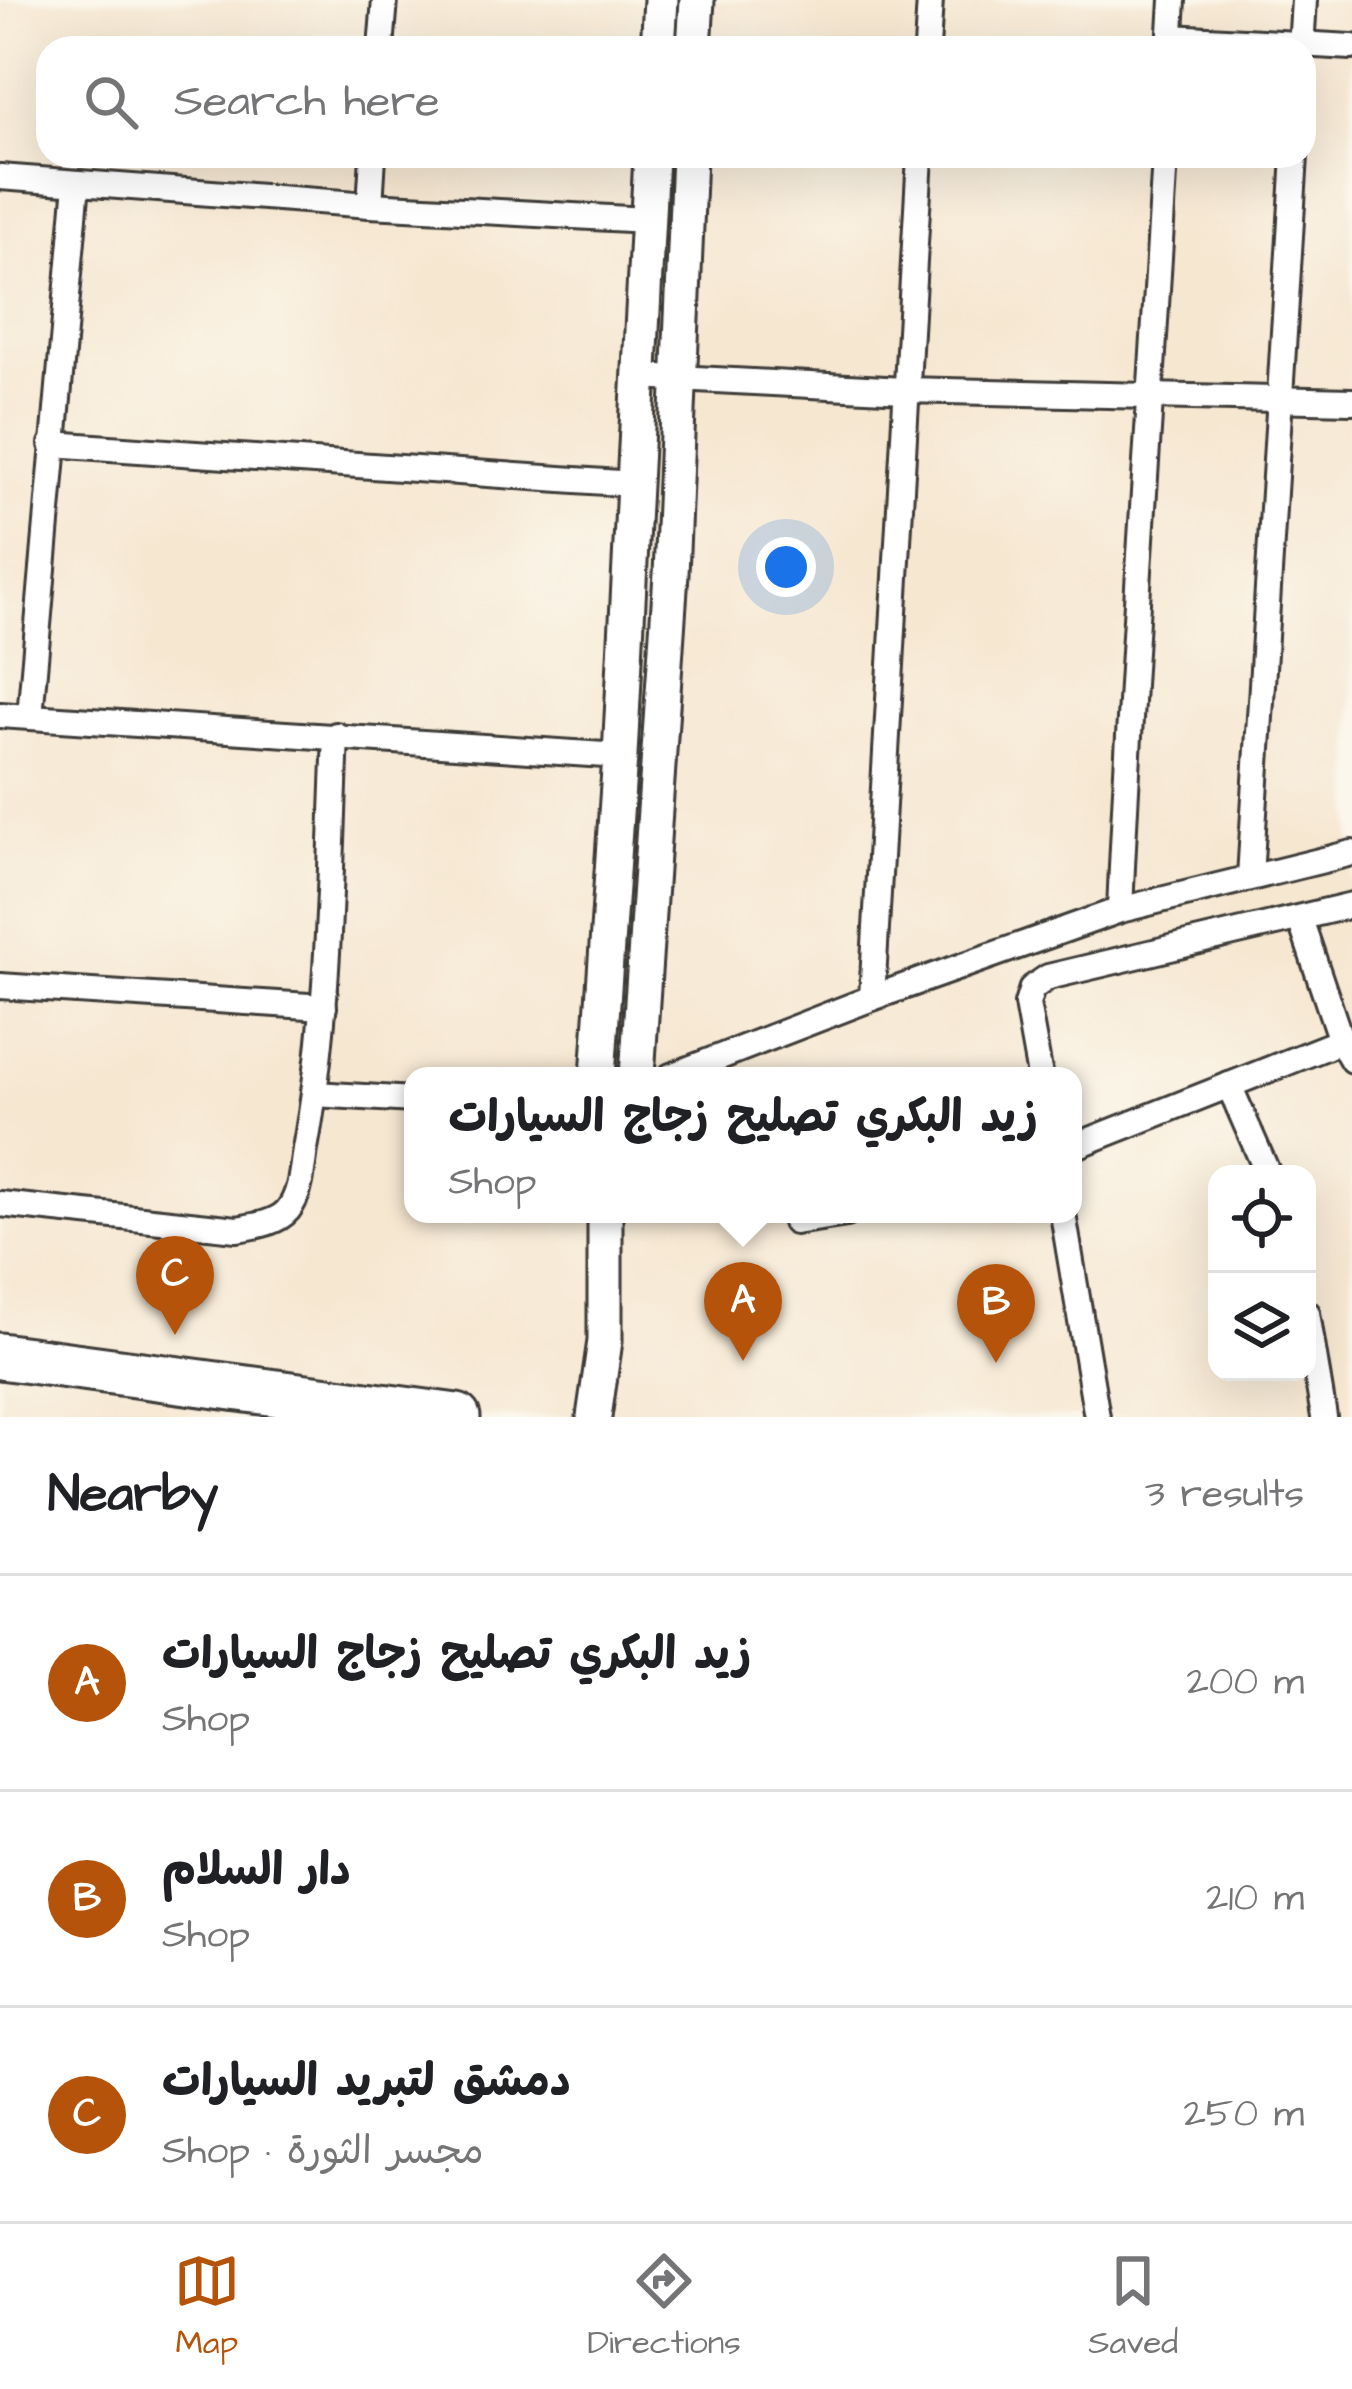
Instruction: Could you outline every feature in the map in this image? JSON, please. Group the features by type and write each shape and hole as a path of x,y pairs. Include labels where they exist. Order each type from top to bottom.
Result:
{"highway":[{"path":"1,1356 458,1417"}],"street":[{"path":"383,36 385,0"},
{"path":"659,36 661,0"},
{"path":"695,36 697,0"},
{"path":"928,36 930,0"},
{"path":"1171,36 1173,0"},
{"path":"1302,36 1304,0"},
{"path":"1316,46 1352,47"},
{"path":"370,205 373,168"},
{"path":"599,1067 650,168"},
{"path":"638,1067 671,574 688,168"},
{"path":"872,998 919,168"},
{"path":"1120,910 1132,641 1164,168"},
{"path":"1250,877 1294,168"},
{"path":"0,177 647,220"},
{"path":"30,716 76,183"},
{"path":"639,376 904,390 1352,401"},
{"path":"52,444 634,484"},
{"path":"0,715 620,756"},
{"path":"0,1204 237,1229 265,1223 289,1210 297,1194 315,1094 324,1007 336,735"},
{"path":"694,1067 1120,910 1352,853"},
{"path":"1038,1067 1027,1004 1032,988 1048,976 1352,905"},
{"path":"1082,1144 1229,1085 1347,1050 1300,919"},
{"path":"0,986 324,1007"},
{"path":"1229,1085 1264,1165"},
{"path":"315,1094 404,1099"},
{"path":"594,1417 604,1341 605,1223"},
{"path":"1064,1223 1096,1417"},
{"path":"1316,1368 1324,1417"}],"place":[{"name":"دمشق لتبريد السيارات","path":"175,1335"},
{"name":"زيد البكري تصليح زجاج السيارات","path":"743,1361"},
{"name":"دار السلام","path":"996,1363"}]}
